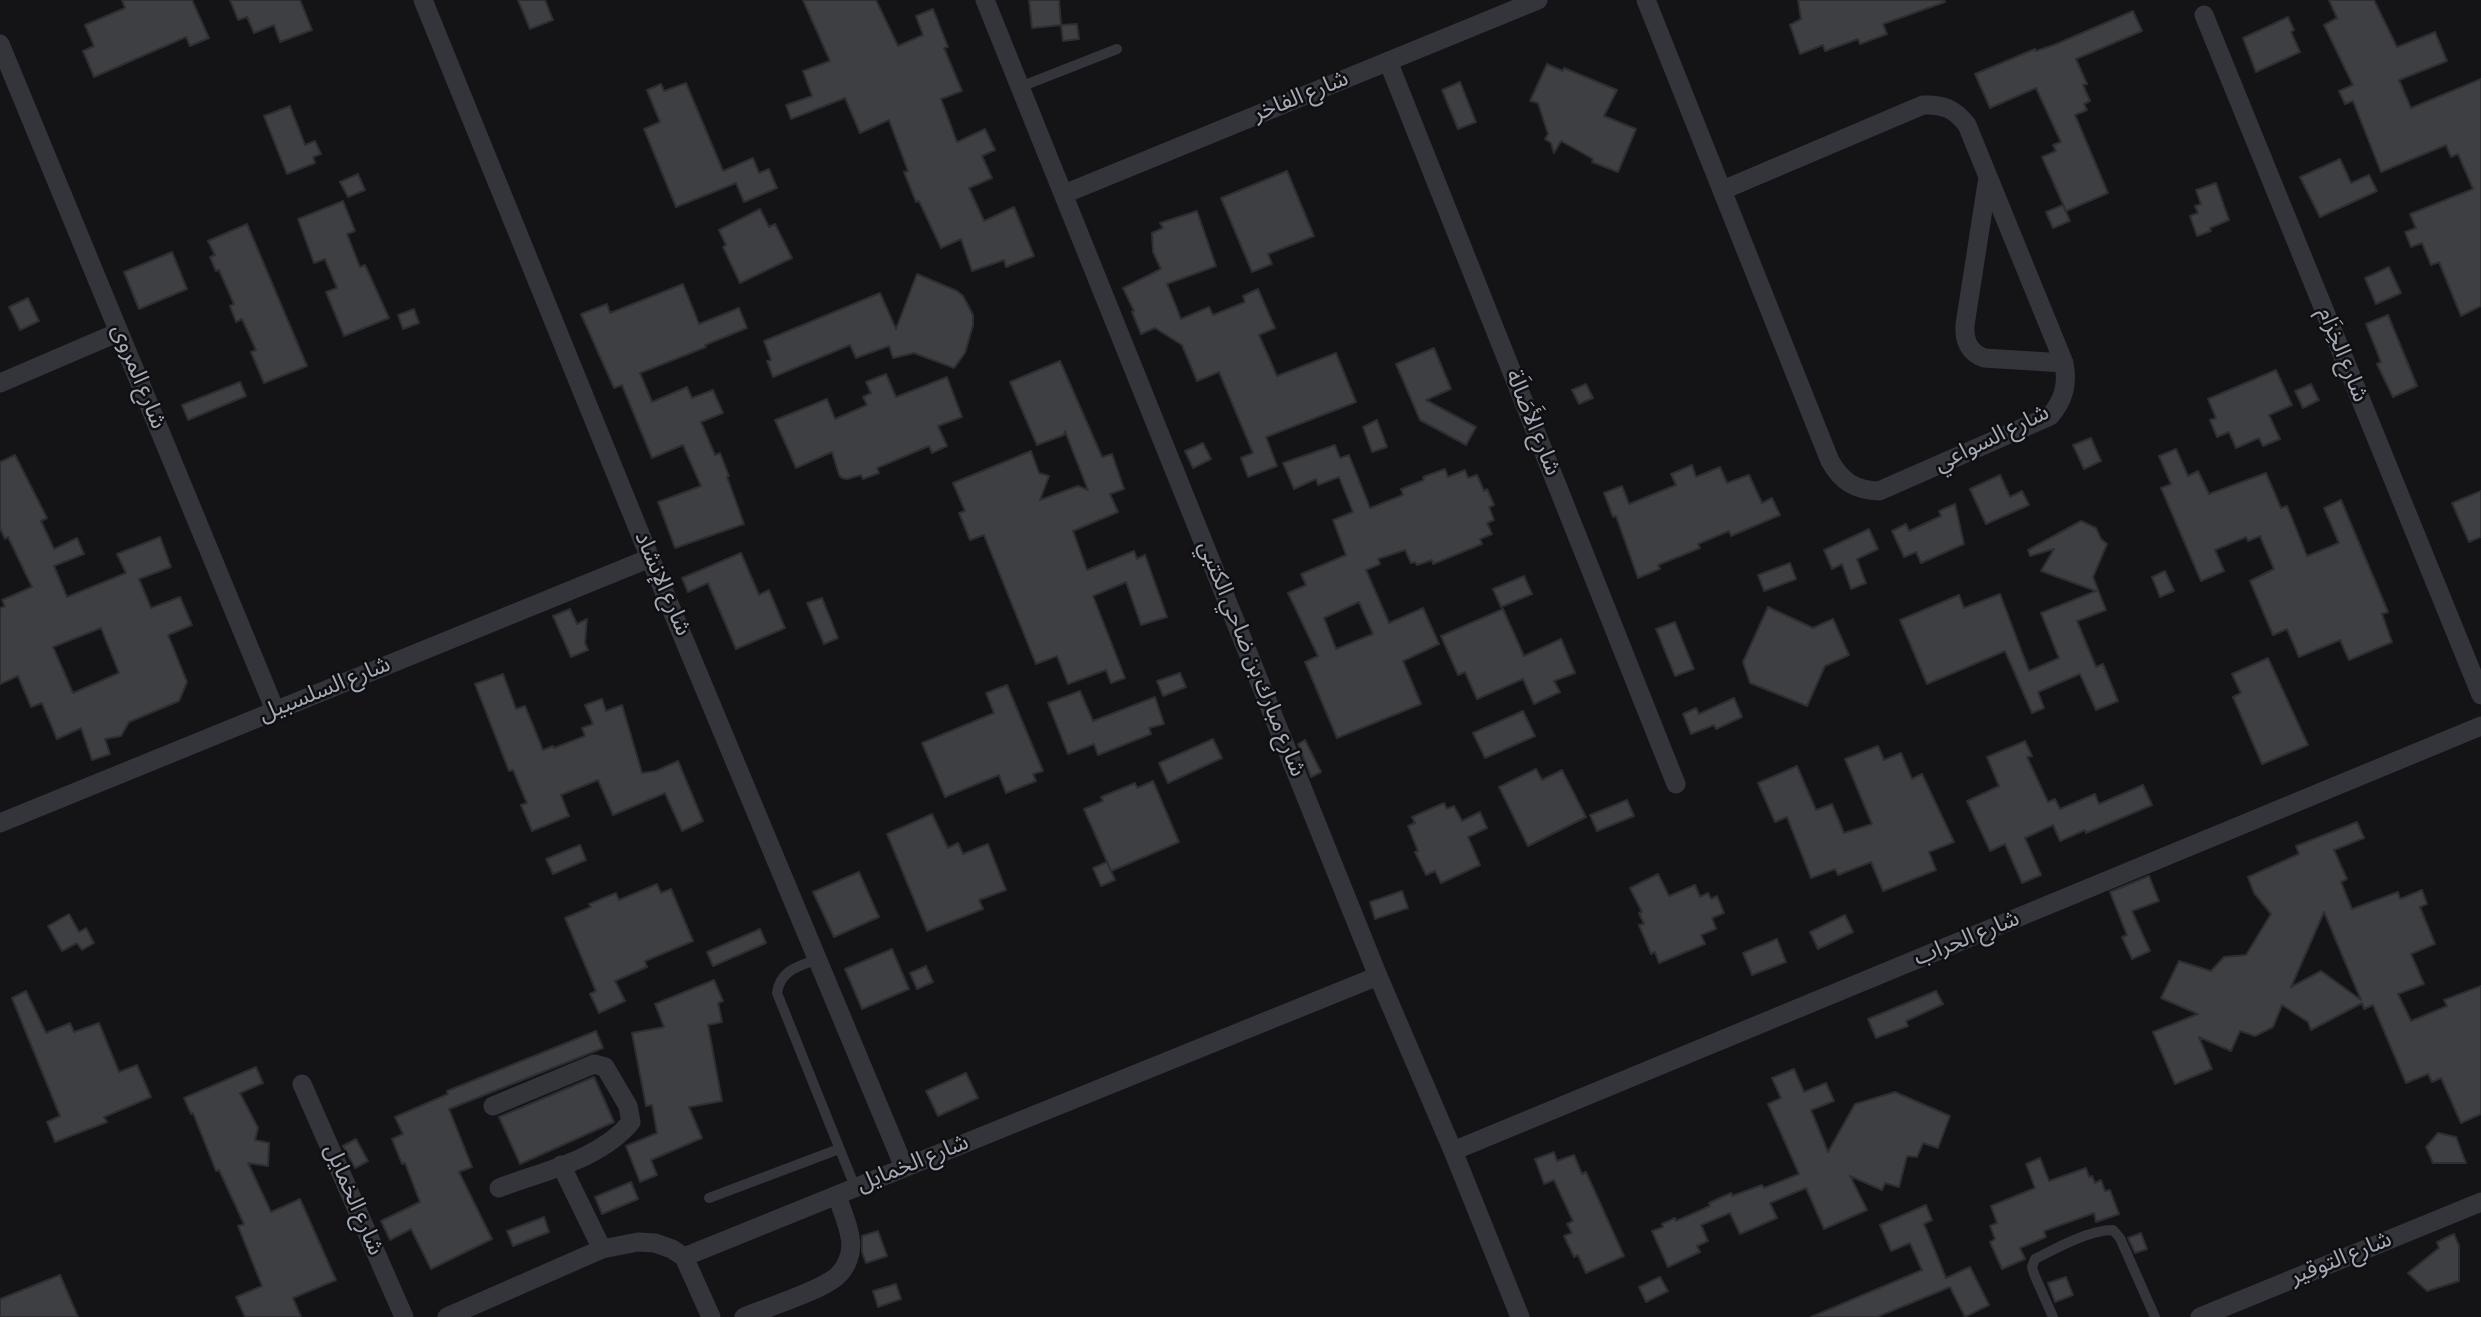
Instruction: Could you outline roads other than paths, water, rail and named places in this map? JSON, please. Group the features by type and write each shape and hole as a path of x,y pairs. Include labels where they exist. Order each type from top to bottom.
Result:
{"street":[{"name":"شارع الإنشاد","path":"423,0 650,558 904,1167"},
{"name":"شارع مبارك بن ضاحي الكتبي","path":"985,0 1378,976 1520,1317"},
{"name":"شارع الفاخر","path":"1063,194 1538,0"},
{"name":"شارع السواعي","path":"1646,0 1830,461 1838,475 1850,485 1879,491 2050,416 2062,397 2065,386 2064,363 1988,175 1967,125 1960,115 1936,104 1923,105 1723,190"},
{"name":"شارع الخِزَام","path":"2204,15 2481,695"},
{"name":"شارع المروى","path":"0,44 275,710"},
{"name":"شارع الأَصَالَة","path":"1388,61 1676,784"},
{"path":"1988,175 1965,326 1966,342 1976,355 1984,358 2064,363"},
{"path":"0,383 119,332"},
{"name":"شارع السلسبيل","path":"0,823 650,558"},
{"name":"شارع الحراب","path":"1453,1152 2481,726"},
{"name":"شارع الخمايل","path":"684,1256 1378,976"},
{"path":"493,1106 594,1064 605,1067 628,1106 631,1122 622,1133 601,1149 499,1188"},
{"name":"شارع الخمايل","path":"302,1084 404,1317"},
{"path":"561,1165 602,1249"},
{"path":"744,1317 822,1285 835,1278 845,1267 851,1239 846,1191"},
{"name":"شارع التوقير","path":"2200,1317 2481,1202"},
{"path":"447,1317 602,1249 638,1242 655,1242 684,1256 711,1317"}],"lane":[{"path":"1020,87 1116,49"},
{"path":"818,959 789,970 783,976 777,993 839,1149 846,1191"},
{"path":"709,1198 839,1149"},
{"path":"2053,1317 2034,1274 2032,1267 2035,1259 2062,1245 2105,1230 2113,1230 2120,1238 2155,1317"}]}
